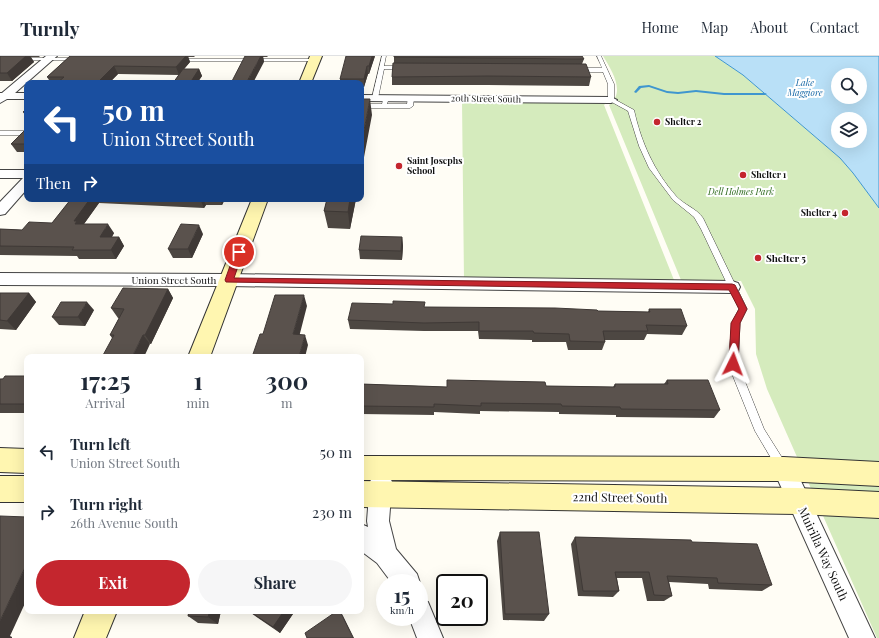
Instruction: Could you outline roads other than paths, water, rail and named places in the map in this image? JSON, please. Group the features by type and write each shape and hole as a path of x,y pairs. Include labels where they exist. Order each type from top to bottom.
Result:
{"street":[{"path":"2,97 50,58"},
{"path":"306,80 315,58"},
{"path":"2,97 24,96"},
{"name":"20th Street South","path":"364,98 381,100 411,98 610,100"},
{"path":"0,174 24,174"},
{"path":"0,211 24,184"},
{"path":"200,354 259,202"},
{"name":"Union Street South","path":"0,279 229,280 732,287"},
{"path":"0,460 24,461"},
{"path":"385,555 378,521 370,494 372,468 784,469 879,474"},
{"name":"Muirilla Way South","path":"784,469 862,638"},
{"path":"0,489 24,489"},
{"name":"22nd Street South","path":"370,494 798,500 879,505"},
{"path":"364,538 385,555 401,574"},
{"path":"90,638 100,614"},
{"path":"425,626 430,638"}],"lane":[{"path":"364,105 381,100 382,67 384,56"},
{"path":"599,56 611,84 610,100 631,110 642,149 662,182 676,200 698,216 716,249 743,309 736,323 733,364 760,431 784,469"},
{"path":"173,60 315,58"},
{"path":"0,59 87,59"},
{"path":"382,67 414,68"},
{"path":"574,70 606,70"},
{"path":"0,133 24,133"}],"water":[{"name":"Lake Maggiore","path":"715,56 879,56 879,208 840,158 743,75"}],"waterway":[{"path":"635,92 640,87 649,86 667,92 678,93 696,91 724,94 765,94"}],"place":[{"name":"Shelter 2","path":"657,122"},
{"name":"Saint Josephs School","path":"399,166"},
{"name":"Shelter 1","path":"743,175"},
{"name":"Shelter 4","path":"845,213"},
{"name":"Shelter 5","path":"758,258"}],"park label":[{"name":"Dell Holmes Park","path":"741,192"}]}
